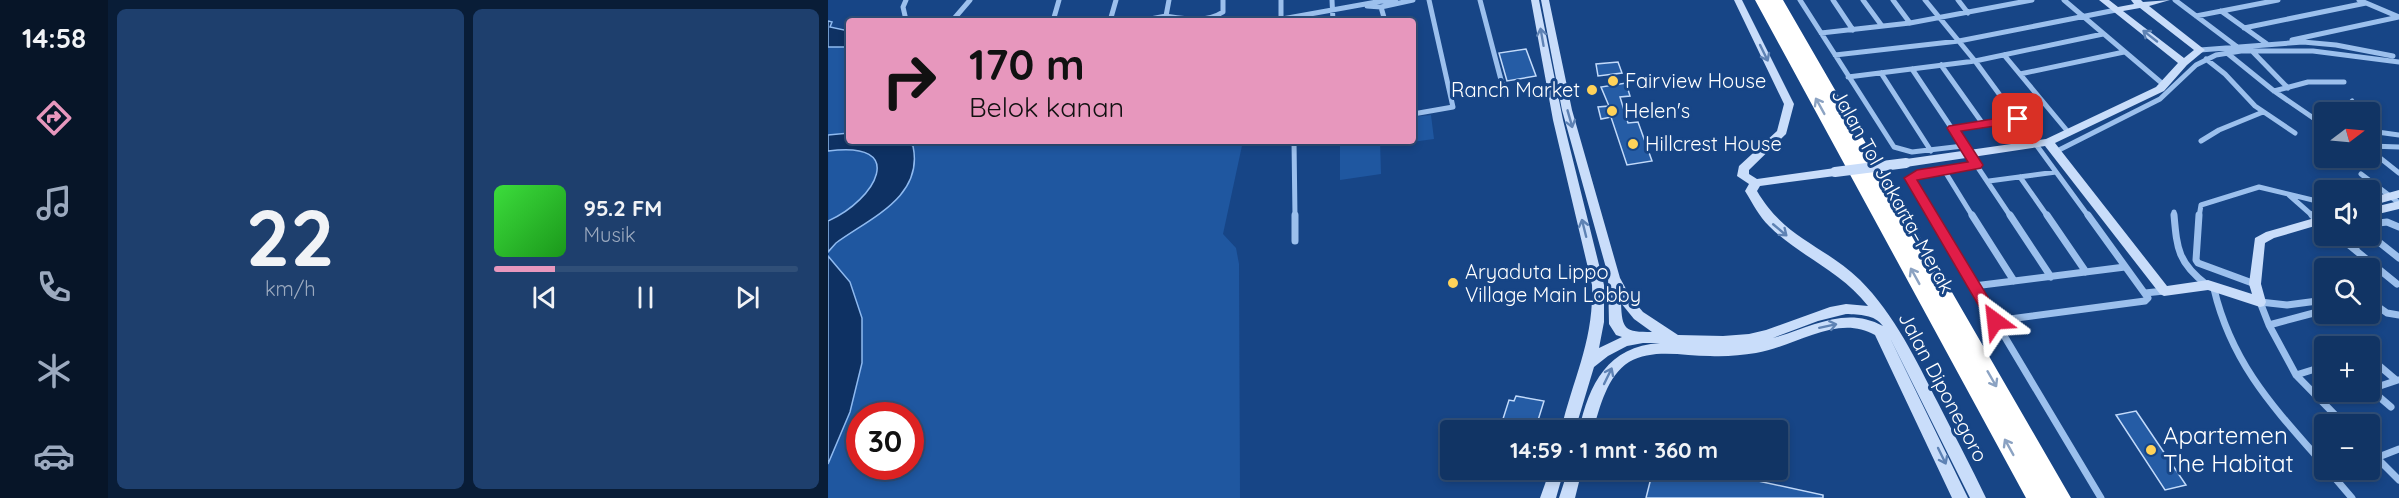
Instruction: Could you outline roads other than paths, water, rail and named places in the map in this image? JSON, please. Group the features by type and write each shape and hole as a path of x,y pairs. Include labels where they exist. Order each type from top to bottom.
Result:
{"highway":[{"name":"Jalan Tol Jakarta–Merak","path":"1762,0 2038,498"},
{"name":"Jalan Tol Jakarta–Merak","path":"1776,0 2060,498"}],"street":[{"path":"906,0 903,5 906,18"},
{"path":"955,18 970,0"},
{"path":"1054,18 1059,0"},
{"path":"1111,18 1116,0"},
{"path":"1166,16 1169,0"},
{"path":"1213,18 1224,11 1223,0"},
{"path":"1281,0 1281,18"},
{"path":"1332,0 1332,18"},
{"path":"1287,18 1413,0"},
{"path":"1416,113 1453,107 1429,0"},
{"path":"1480,0 1505,95"},
{"path":"1535,0 1558,120 1598,285 1600,305 1597,326 1571,420"},
{"path":"1545,0 1567,110 1614,275 1624,300 1635,315 1679,340"},
{"path":"1738,0 1789,104 1782,132 1770,147 1743,169 1764,215 1782,233 1818,254 1851,278 1882,315"},
{"path":"1800,0 1894,147 1912,152 2048,146 2160,99 2173,91 2203,55 2252,51 2323,50 2399,60"},
{"path":"1833,0 1853,30"},
{"path":"1863,0 1882,26"},
{"path":"1893,0 1910,23"},
{"path":"1925,0 1975,61 2018,119 2048,146 2164,291"},
{"path":"1958,0 1968,13"},
{"path":"1821,33 1910,23 2032,0"},
{"path":"2064,0 2164,85"},
{"path":"2103,0 2184,63"},
{"path":"1835,55 1959,41 2116,10 2138,2 2166,0"},
{"path":"2175,0 2236,46"},
{"path":"2196,16 2278,0"},
{"path":"2359,0 2399,17"},
{"path":"2138,2 2219,68 2240,92 2263,112 2295,134"},
{"path":"1382,3 1384,18"},
{"path":"2244,28 2366,3"},
{"path":"2221,11 2268,44"},
{"path":"1156,18 1166,16 1179,18"},
{"path":"2279,43 2399,17"},
{"path":"1848,77 1975,61 2103,34"},
{"path":"2048,146 2069,133 2160,89 2184,63 2236,46 2303,42 2336,45 2399,60"},
{"path":"2252,51 2288,87"},
{"path":"2020,74 2124,52"},
{"path":"2227,53 2274,91 2314,118"},
{"path":"2004,55 2069,133"},
{"path":"1941,65 1983,124"},
{"path":"1912,69 2051,277"},
{"path":"1881,73 1931,151"},
{"path":"2274,91 2319,81 2344,82"},
{"path":"2201,141 2219,130 2263,112"},
{"path":"1953,128 2018,119"},
{"path":"2380,132 2399,135"},
{"path":"1294,144 1295,241"},
{"path":"1995,321 2145,301 2148,298 2056,172 2048,146"},
{"path":"2380,148 2399,147"},
{"path":"1751,184 1906,163 1966,150"},
{"path":"2380,157 2399,173"},
{"path":"1977,165 1912,175 1910,178 2100,498"},
{"path":"1944,170 2014,281"},
{"path":"1989,181 2056,172"},
{"path":"2361,174 2396,203"},
{"path":"2020,177 2086,272"},
{"path":"2255,284 2198,263 2196,260 2199,208 2205,203 2259,188 2314,200"},
{"path":"2288,194 2314,215"},
{"path":"2380,206 2396,203"},
{"path":"2174,212 2177,252 2187,269 2203,286 2239,361 2252,380 2314,453"},
{"path":"2380,223 2396,222 2399,227"},
{"path":"2314,224 2260,239 2255,284 2269,325 2296,375 2334,414"},
{"path":"2380,243 2399,258"},
{"path":"2353,246 2397,284"},
{"path":"1974,286 2126,267"},
{"path":"1614,275 1616,327"},
{"path":"2145,293 2203,286 2260,302 2287,305 2314,301"},
{"name":"Jalan Diponegoro","path":"1586,366 1594,357 1614,346 1638,338 1731,341 1781,331 1819,314 1839,310 1859,308 1882,315 1902,345 1978,498"},
{"path":"2380,308 2387,313 2399,315"},
{"path":"2269,325 2314,313"},
{"name":"Jalan Diponegoro","path":"1589,420 1612,368 1635,353 1668,349 1740,349 1787,340 1828,325 1866,322 1880,331 1960,498"},
{"path":"1597,326 1606,330 1616,327 1638,338"},
{"path":"2380,366 2398,380"},
{"path":"2296,375 2314,369"},
{"path":"2380,386 2398,380"},
{"path":"2380,398 2391,407"},
{"path":"2380,456 2399,449"},
{"path":"2380,462 2399,480"},
{"path":"1548,498 1554,480"},
{"path":"1567,498 1572,480"},
{"path":"2337,480 2352,498"}],"place":[{"name":"Fairview House","path":"1613,81"},
{"name":"Ranch Market","path":"1592,90"},
{"name":"Helen's","path":"1612,111"},
{"name":"Hillcrest House","path":"1633,144"},
{"name":"Aryaduta Lippo Village Main Lobby","path":"1453,283"},
{"name":"Apartemen The Habitat","path":"2151,450"}]}
